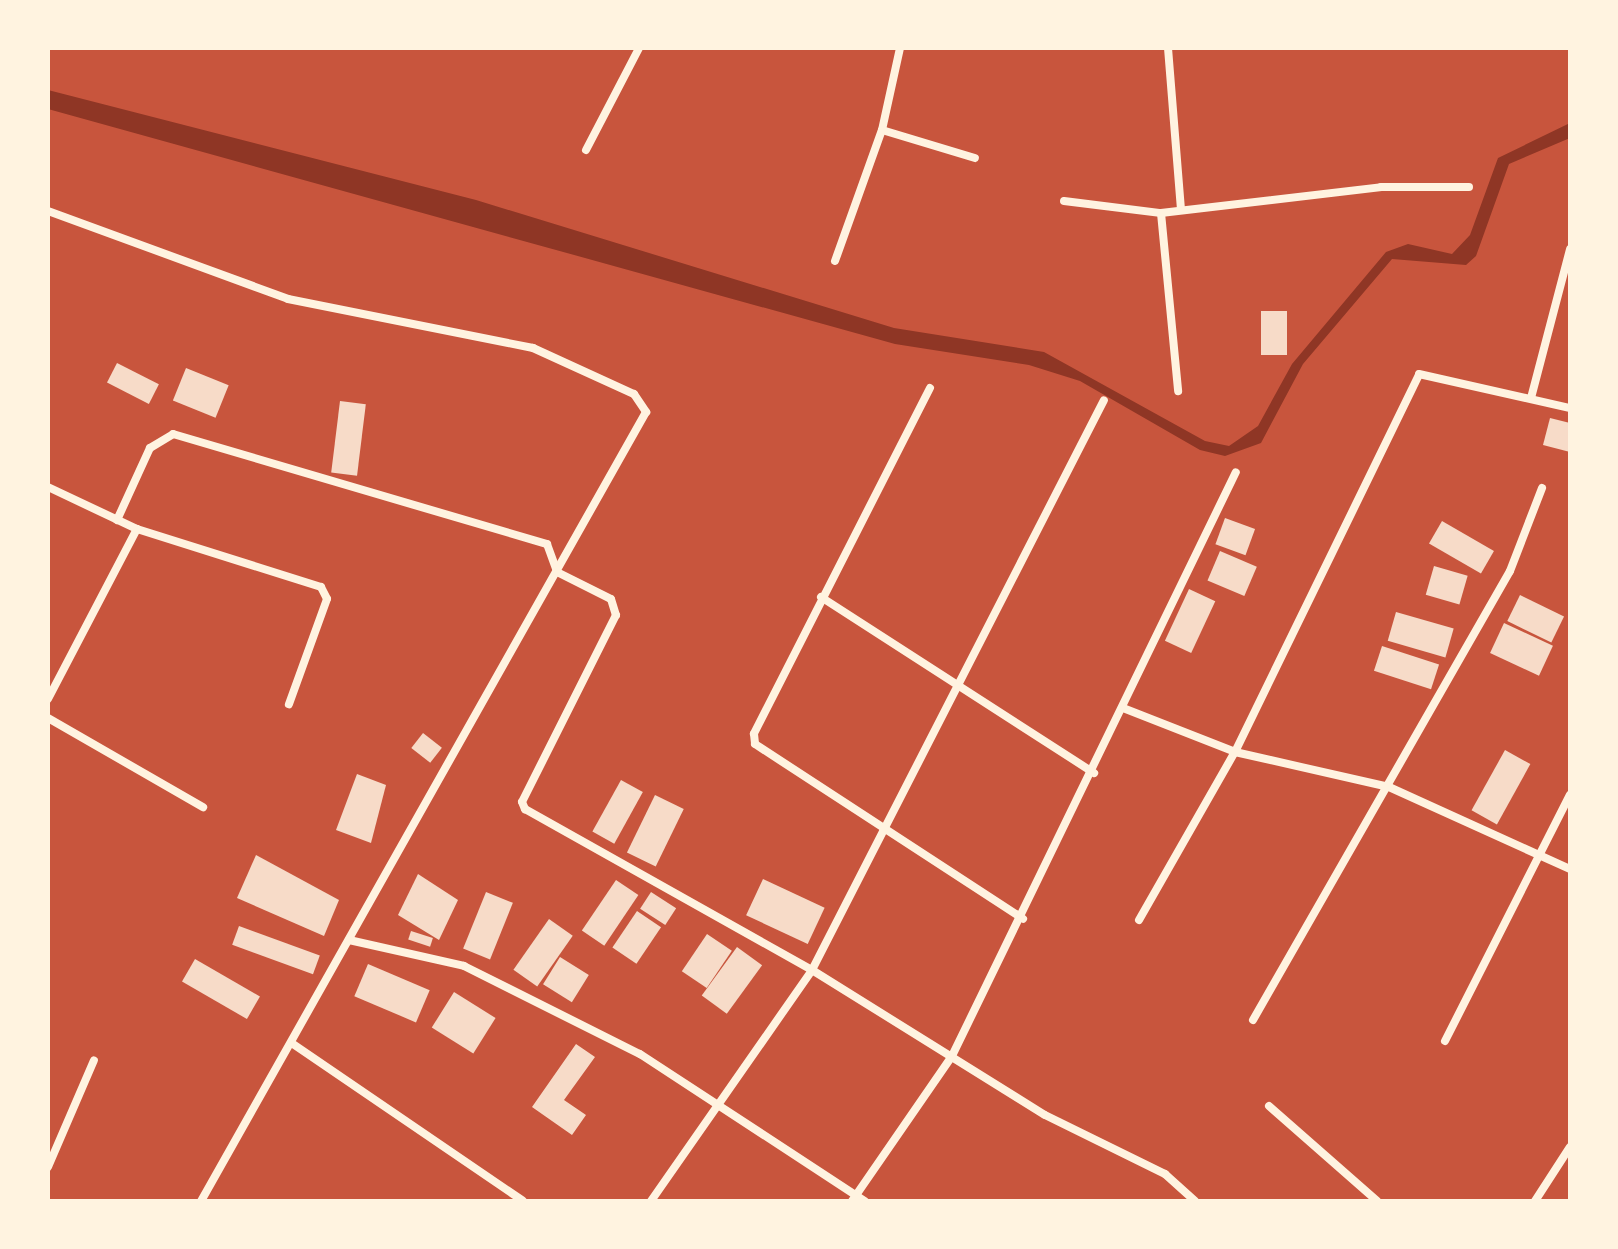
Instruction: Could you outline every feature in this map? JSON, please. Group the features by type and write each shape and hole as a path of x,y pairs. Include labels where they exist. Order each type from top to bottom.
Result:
{"street":[{"path":"586,150 639,48"},
{"path":"835,261 882,130 900,48"},
{"path":"1168,48 1181,209"},
{"path":"882,130 975,158"},
{"path":"1064,201 1161,213 1381,187 1469,187"},
{"path":"48,211 288,299 533,348 643,401 646,412 293,1044 201,1201"},
{"path":"1161,213 1178,391"},
{"path":"1531,398 1570,249"},
{"path":"1139,920 1235,752 1419,374 1570,408"},
{"path":"930,388 821,597 755,744 1023,919"},
{"path":"651,1201 812,970 882,828 960,688 1104,400"},
{"path":"117,520 150,448 173,434 547,544 557,572 611,599 616,615 522,802 525,809 812,970 1045,1115 1165,1174 1195,1201"},
{"path":"349,940 464,966 640,1054 719,1103 857,1199 952,1056 1023,919 1236,472"},
{"path":"48,487 137,529 325,592 289,704"},
{"path":"1253,1020 1510,571 1542,488"},
{"path":"48,699 137,529"},
{"path":"821,597 1094,773"},
{"path":"1123,708 1235,752 1389,787 1570,869"},
{"path":"48,718 203,807"},
{"path":"1445,1041 1570,795"},
{"path":"293,1044 523,1201"},
{"path":"48,1167 94,1060"},
{"path":"1269,1106 1377,1201"},
{"path":"1535,1201 1570,1147"}],"shaded area":[{"path":"48,90 476,200 894,328 1044,352 1205,441 1229,446 1258,426 1292,364 1386,252 1408,244 1452,254 1470,235 1498,158 1570,123 1570,138 1509,164 1476,256 1466,265 1392,259 1303,364 1261,443 1225,456 1200,450 1080,381 1029,365 895,344 48,109"}],"building":[{"path":"1261,311 1287,311 1287,355 1261,355"},
{"path":"117,363 159,384 149,404 107,383"},
{"path":"186,368 229,385 216,418 173,400"},
{"path":"340,401 366,404 357,476 331,472"},
{"path":"1550,418 1570,423 1570,452 1543,445"},
{"path":"1225,518 1255,529 1245,555 1215,544"},
{"path":"1442,521 1494,551 1481,574 1429,544"},
{"path":"1220,551 1257,567 1244,596 1207,580"},
{"path":"1434,566 1468,576 1459,604 1426,595"},
{"path":"1189,589 1215,601 1191,653 1165,641"},
{"path":"1520,595 1564,616 1551,643 1507,621"},
{"path":"1396,612 1454,629 1445,657 1388,641"},
{"path":"1504,623 1553,646 1539,676 1490,653"},
{"path":"1382,646 1439,665 1431,689 1374,671"},
{"path":"423,733 442,748 430,763 411,748"},
{"path":"1505,750 1530,764 1497,824 1472,810"},
{"path":"357,774 386,785 371,843 336,830"},
{"path":"621,780 643,792 614,844 592,832"},
{"path":"655,795 684,809 656,867 627,853"},
{"path":"256,855 339,900 324,936 237,898"},
{"path":"418,874 458,900 439,940 398,915"},
{"path":"763,879 825,908 808,944 746,915"},
{"path":"616,880 638,895 604,946 582,931"},
{"path":"486,892 513,903 490,959 463,949"},
{"path":"651,892 676,908 665,925 640,909"},
{"path":"637,911 661,927 636,964 612,947"},
{"path":"549,919 573,936 537,986 513,970"},
{"path":"239,926 320,955 313,974 232,945"},
{"path":"411,931 433,938 430,947 408,940"},
{"path":"707,934 732,951 707,988 682,971"},
{"path":"737,947 762,965 727,1014 702,996"},
{"path":"560,957 589,975 572,1002 543,984"},
{"path":"195,959 260,996 247,1019 182,982"},
{"path":"368,964 430,990 416,1022 354,996"},
{"path":"454,992 496,1018 473,1054 432,1028"},
{"path":"576,1044 595,1057 564,1100 586,1115 572,1135 532,1107"}]}
